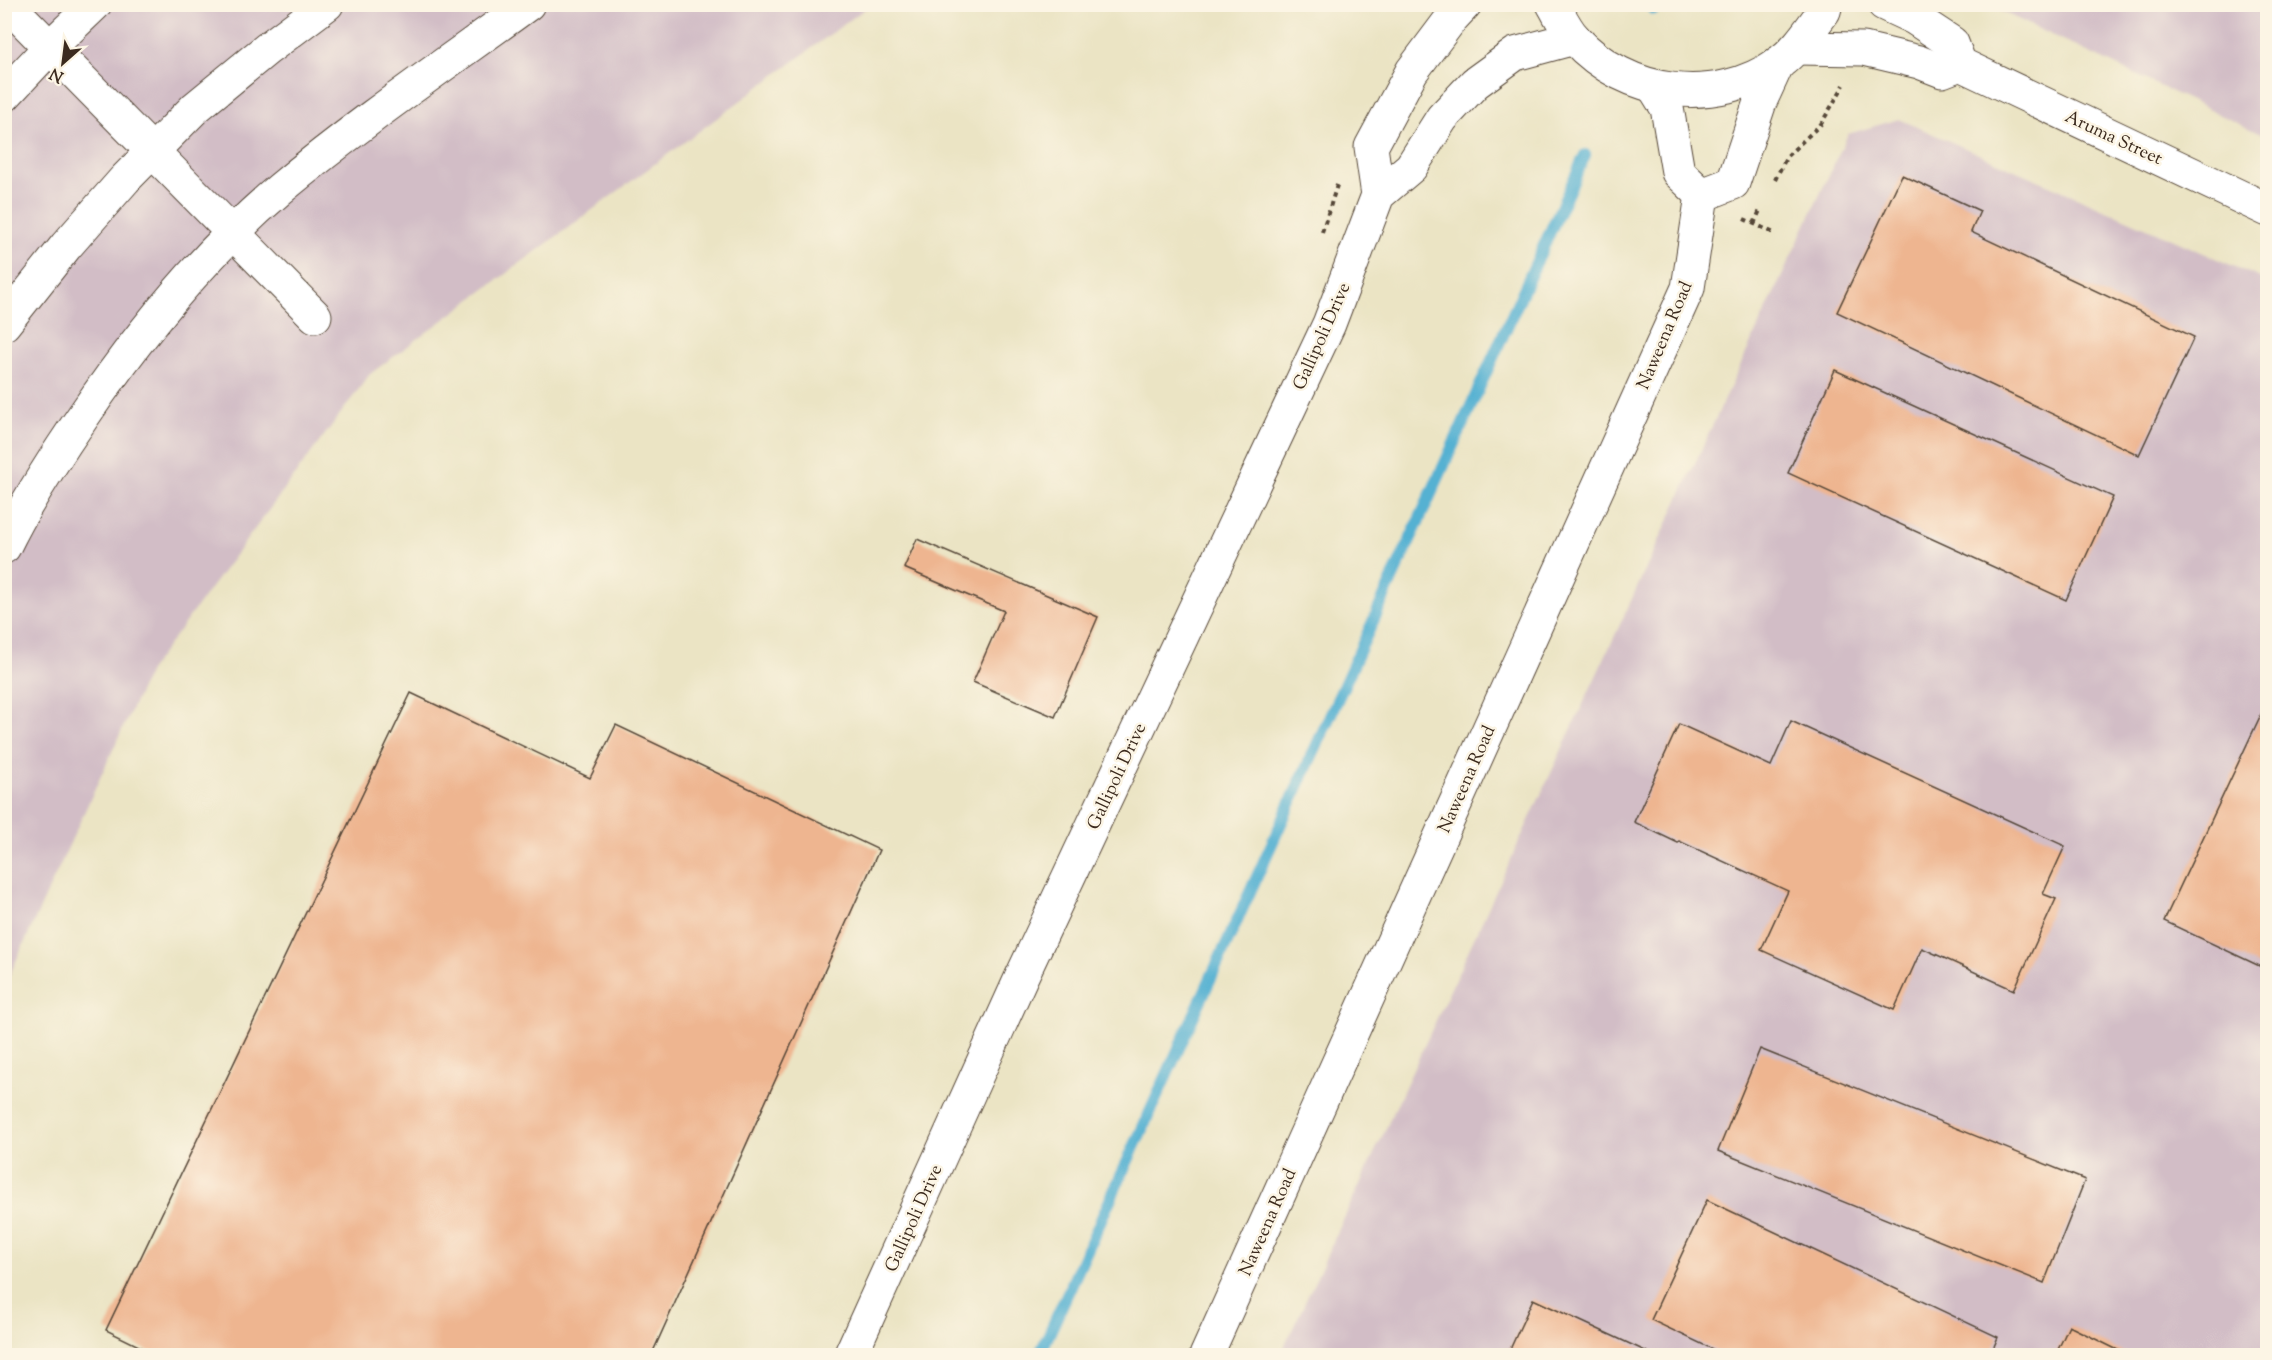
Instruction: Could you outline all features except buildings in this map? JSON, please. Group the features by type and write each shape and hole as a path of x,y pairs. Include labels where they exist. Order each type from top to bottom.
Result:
{"street":[{"path":"13,4 19,16 315,316"},
{"path":"4,96 95,4"},
{"path":"4,324 66,246 195,108 327,4"},
{"path":"4,547 19,517 62,448 110,377 162,310 233,233 278,191 331,148 528,4"},
{"name":"Gallipoli Drive","path":"1378,195 1371,147 1412,71 1465,4"},
{"path":"1553,4 1574,38 1597,60 1624,77 1654,87 1697,92 1739,83 1787,56 1864,49 1919,62 1942,71 1960,64 1952,43 1914,18 1884,4"},
{"path":"1654,87 1667,108 1678,172 1702,195 1733,183 1760,102 1787,56 1824,11 1826,4"},
{"name":"Gallipoli Drive","path":"850,1356 1026,967 1329,324 1378,195 1411,167 1442,118 1475,83 1515,54 1574,38"},
{"name":"Aruma Street","path":"1960,64 2268,210"},
{"name":"Naweena Road","path":"1206,1356 1688,288 1702,195"}],"path":[{"path":"1773,184 1787,156 1821,124 1864,49"},
{"path":"1754,224 1764,203"}],"shaded area":[{"path":"5,5 870,5 370,374 149,671 5,985"},
{"path":"1988,5 2267,5 2267,137"},
{"path":"1899,119 2267,281 2267,1355 1280,1356 1848,134"}],"waterway":[{"path":"1654,9 1656,4"},
{"path":"1039,1356 1585,155"}]}
